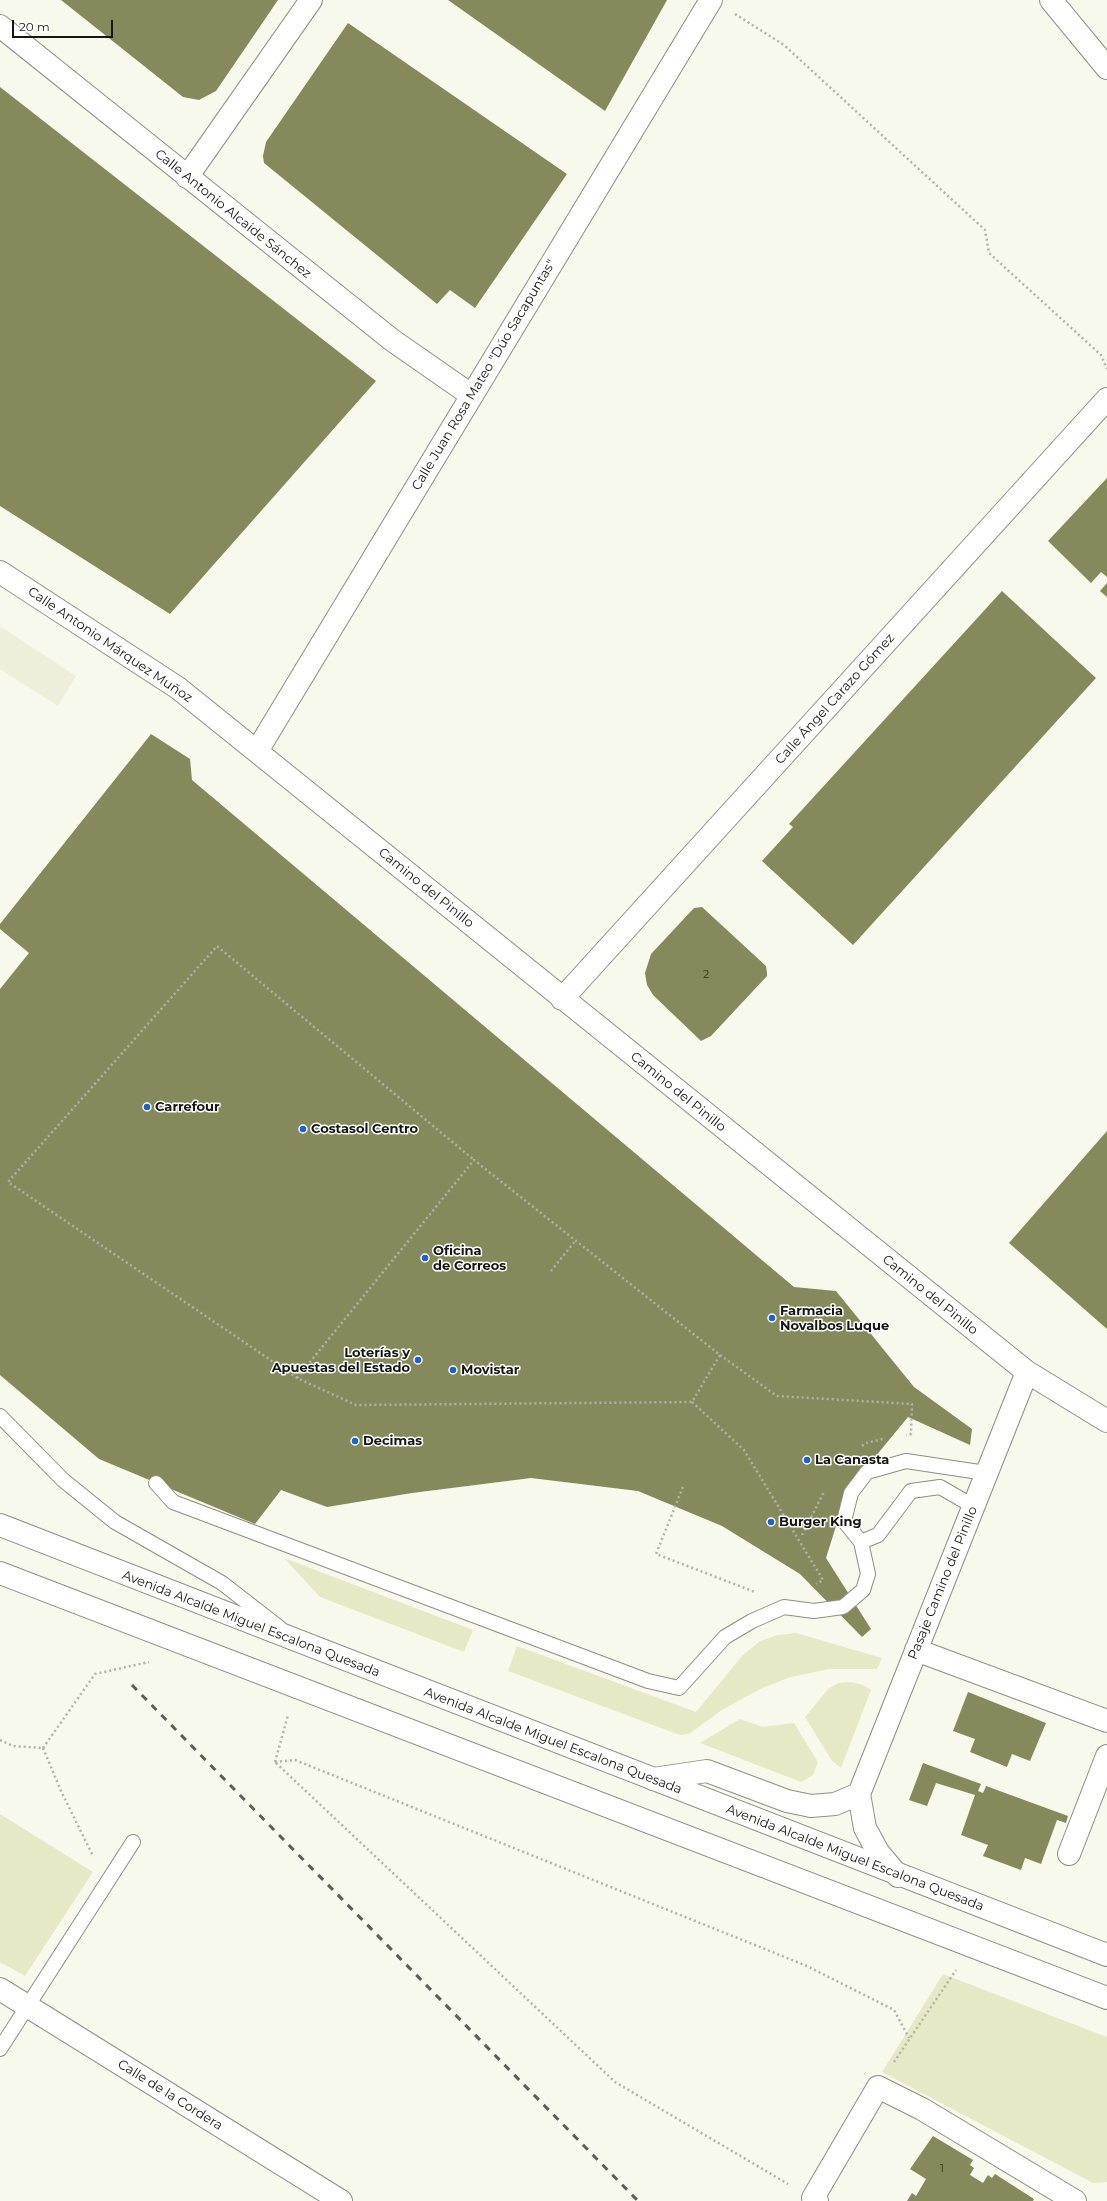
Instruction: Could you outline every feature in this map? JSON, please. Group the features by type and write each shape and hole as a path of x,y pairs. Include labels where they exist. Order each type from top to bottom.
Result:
{"street":[{"path":"187,176 311,0"},
{"name":"Calle Juan Rosa Mateo \"Dúo Sacapuntas\"","path":"257,751 711,0"},
{"path":"1051,0 1107,68"},
{"name":"Calle Antonio Alcaide Sánchez","path":"0,26 392,340 471,395"},
{"name":"Calle Ángel Carazo Gómez","path":"562,999 1107,399"},
{"name":"Calle Antonio Márquez Muñoz","path":"0,572 178,688 257,751"},
{"name":"Camino del Pinillo","path":"257,751 562,999 1027,1372 1107,1421"},
{"name":"Pasaje Camino del Pinillo","path":"859,1794 1027,1372"},
{"name":"Avenida Alcalde Miguel Escalona Quesada","path":"0,1525 898,1876 1107,1955"},
{"path":"0,1573 1107,1998"},
{"path":"916,1650 1107,1721"},
{"path":"1069,1854 1107,1756"},
{"path":"653,1779 707,1771 787,1801 811,1806 835,1804 859,1794 865,1828 878,1852 898,1876"},
{"name":"Calle de la Cordera","path":"0,1989 341,2201"},
{"path":"815,2200 878,2087 922,2109 1074,2201"}],"lane":[{"path":"0,1416 63,1480 115,1522 222,1583 299,1643"},
{"path":"156,1483 173,1502 648,1681 679,1688 725,1637 752,1621 784,1607 814,1611 843,1607 863,1590 868,1574 861,1542 844,1521 851,1493 866,1472 906,1460 986,1473"},
{"path":"861,1542 878,1535 911,1491 940,1487 973,1506"},
{"path":"0,2049 133,1842"}],"path":[{"path":"732,12 784,45 984,230 989,253 1102,355 1107,369"},
{"path":"812,1587 824,1580 744,1450 692,1402 356,1405 297,1378 8,1182 217,946 474,1160 720,1355 777,1396 912,1404 911,1434"},
{"path":"297,1378 474,1160"},
{"path":"551,1271 576,1240"},
{"path":"692,1402 720,1355"},
{"path":"684,1487 656,1554 754,1592 762,1593"},
{"path":"43,1748 95,1674 159,1660 167,1637"},
{"path":"275,1762 295,1686"},
{"path":"0,1740 13,1746 43,1748"},
{"path":"43,1748 61,1791 94,1858"},
{"path":"275,1762 295,1760 807,1966 894,2010 909,2038 972,1946"},
{"path":"275,1762 615,2082 815,2200"}],"shaded area":[{"path":"0,626 76,676 58,706 0,669"}],"green space":[{"path":"284,1558 473,1630 464,1652 320,1597"},
{"path":"796,1633 882,1658 877,1669 829,1669 791,1677 762,1688 722,1710 689,1734 680,1735 508,1671 517,1646 696,1712 742,1656 760,1641 778,1635"},
{"path":"852,1682 863,1685 871,1690 841,1768 832,1761 805,1717 828,1689 838,1683"},
{"path":"740,1719 763,1727 794,1723 818,1762 813,1775 801,1782 700,1743"},
{"path":"0,1814 93,1872 25,1976 0,1962"},
{"path":"943,1974 1107,2037 1107,2182 1093,2183 882,2072"}],"building":[{"path":"61,0 278,0 216,91 199,100 183,97"},
{"path":"448,0 667,0 605,111"},
{"path":"348,23 567,174 475,308 450,290 437,304 264,163 263,156 266,142"},
{"path":"0,87 376,381 170,614 0,506"},
{"path":"1107,478 1107,577 1101,572 1091,583 1048,541"},
{"path":"1107,583 1107,597 1100,591"},
{"path":"1002,591 1096,678 853,945 762,861 793,827 789,824"},
{"name":"Costasol Centro","path":"151,734 190,759 192,780 794,1287 836,1291 914,1387 972,1429 970,1445 908,1417 847,1491 826,1558 871,1629 862,1637 800,1574 722,1526 638,1491 531,1478 412,1493 327,1507 281,1490 255,1524 99,1459 0,1375 0,989 29,953 0,929 0,924"},
{"path":"702,907 766,966 767,976 711,1036 701,1041 653,995 647,985 645,973 651,954 694,908"},
{"path":"1107,1131 1107,1329 1009,1243"},
{"path":"968,1692 1046,1723 1030,1761 1012,1754 1007,1767 970,1752 975,1739 953,1731"},
{"path":"923,1763 981,1784 978,1791 983,1793 986,1786 1068,1816 1066,1823 1057,1820 1041,1864 1025,1858 1021,1870 983,1856 988,1845 961,1835 975,1795 936,1783 927,1806 909,1800"},
{"path":"933,2136 973,2160 970,2165 974,2168 970,2175 983,2183 988,2175 992,2178 995,2174 1034,2199 1033,2201 907,2201 912,2193 916,2196 926,2179 910,2169"}],"railway":[{"path":"132,1685 638,2201"}],"place":[{"name":"Carrefour","path":"147,1107"},
{"name":"Costasol Centro","path":"303,1129"},
{"name":"Oficina de Correos","path":"425,1258"},
{"name":"Farmacia Novalbos Luque","path":"772,1318"},
{"name":"Loterías y Apuestas del Estado","path":"418,1360"},
{"name":"Movistar","path":"453,1370"},
{"name":"Decimas","path":"355,1441"},
{"name":"La Canasta","path":"807,1460"},
{"name":"Burger King","path":"771,1522"}]}
